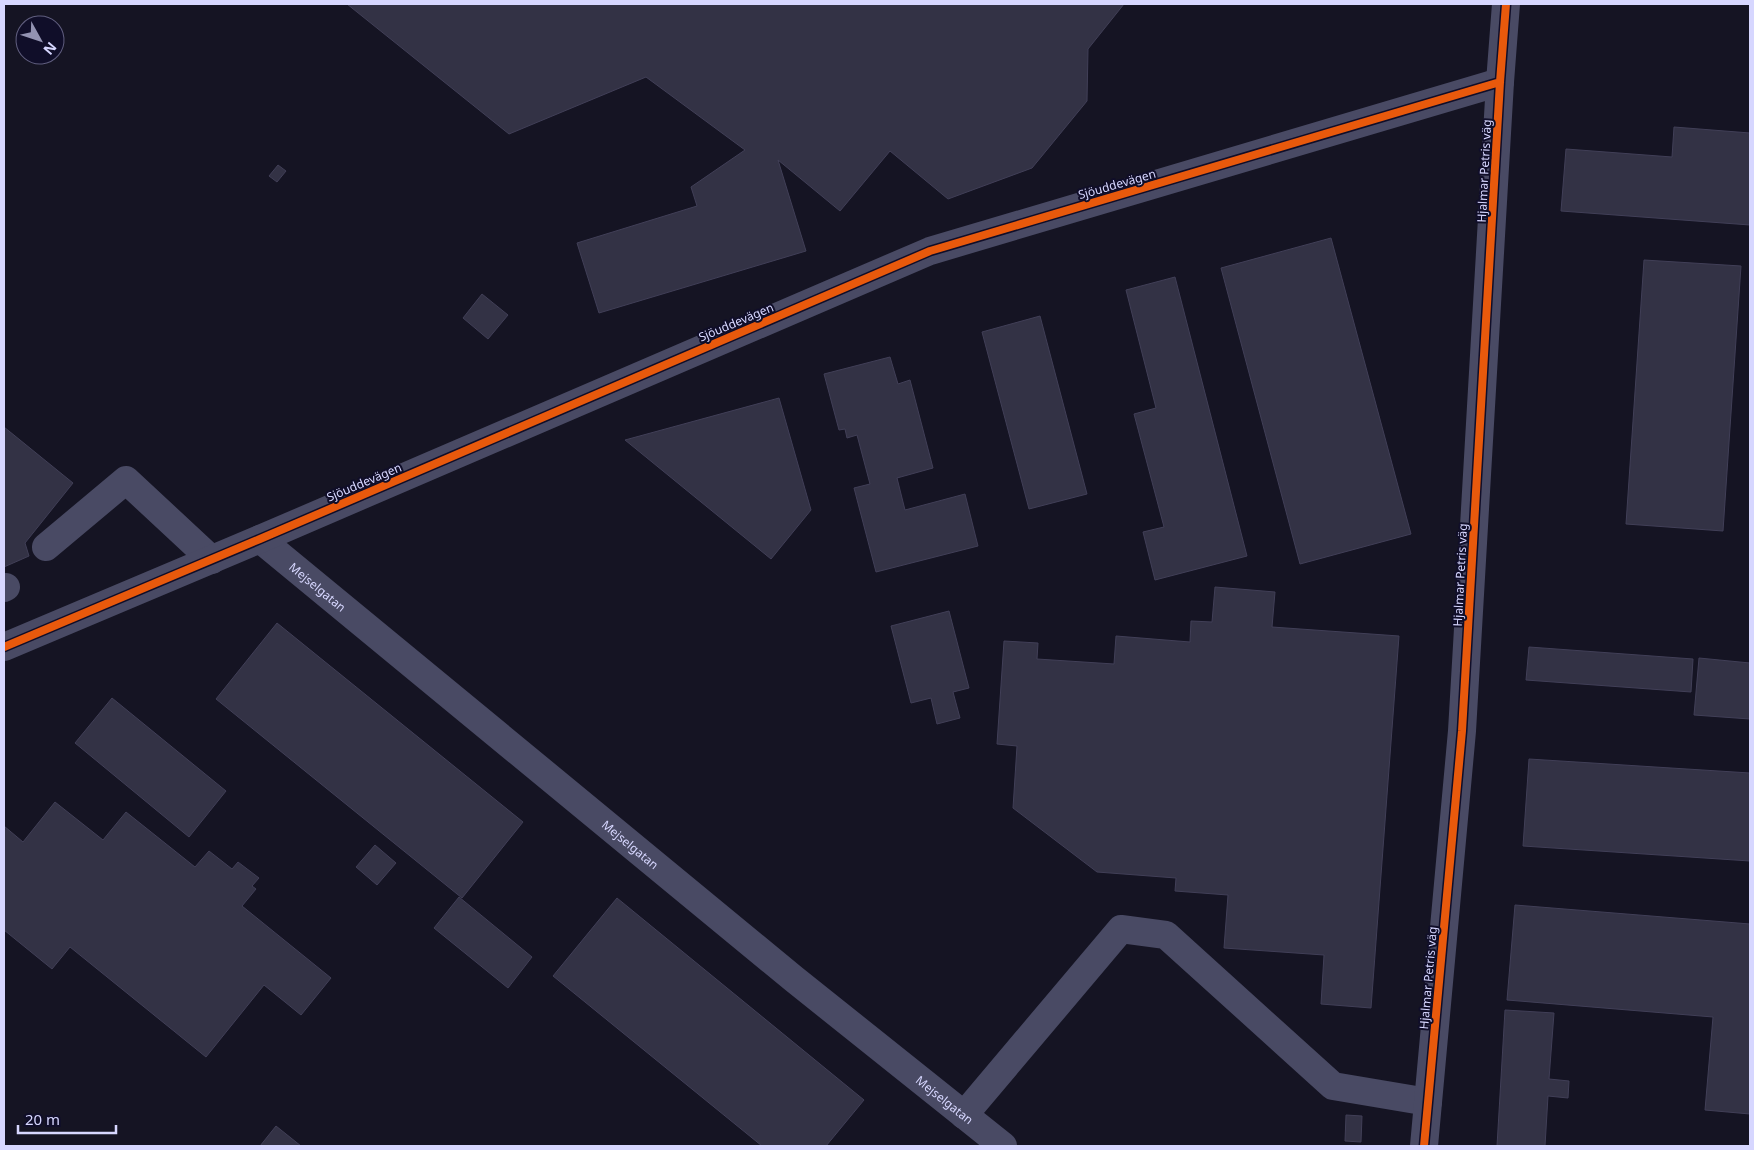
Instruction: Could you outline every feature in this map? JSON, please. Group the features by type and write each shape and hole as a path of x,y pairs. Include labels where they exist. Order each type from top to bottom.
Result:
{"street":[{"name":"Hjalmar Petris väg","path":"1424,1146 1462,731 1506,4"},
{"name":"Sjöuddevägen","path":"4,647 212,560 930,251 1500,82"},
{"path":"46,547 126,480 212,560"},
{"name":"Mejselgatan","path":"260,539 794,979 1003,1146"},
{"path":"964,1115 1121,930 1166,934 1333,1086 1428,1102"}],"building":[{"path":"347,4 1124,4 1088,49 1087,101 1032,168 948,199 890,151 840,211 778,160 806,251 599,313 577,243 697,206 691,187 745,150 646,77 509,134"},
{"path":"1674,127 1750,133 1750,225 1561,211 1566,149 1672,157"},
{"path":"278,165 286,171 277,182 269,176"},
{"path":"1331,238 1411,534 1300,564 1221,268"},
{"path":"1644,260 1741,266 1723,531 1626,524"},
{"path":"1175,277 1247,556 1155,580 1143,532 1164,527 1134,414 1156,408 1126,290"},
{"path":"482,294 508,315 488,339 463,318"},
{"path":"1040,316 1087,494 1029,509 982,332"},
{"path":"890,357 898,384 910,380 933,468 897,478 905,510 965,494 978,546 876,572 854,488 870,484 857,435 847,438 845,429 839,430 824,374"},
{"path":"779,398 811,510 771,559 625,440"},
{"path":"4,427 73,483 25,543 29,556 4,567"},
{"path":"1215,587 1275,592 1272,627 1399,636 1371,1008 1321,1004 1324,955 1224,948 1228,895 1175,891 1176,878 1097,872 1013,808 1017,746 997,744 1004,641 1038,643 1037,659 1114,664 1116,636 1190,642 1191,621 1212,622"},
{"path":"949,611 969,688 953,692 960,718 937,724 931,698 911,703 891,626"},
{"path":"277,623 523,822 462,898 216,699"},
{"path":"1529,647 1693,659 1691,692 1526,680"},
{"path":"1699,658 1750,663 1750,719 1694,715"},
{"path":"112,698 226,791 189,837 75,743"},
{"path":"1529,759 1750,773 1750,861 1523,846"},
{"path":"55,802 103,840 126,812 195,867 209,851 232,869 238,862 259,878 252,886 256,889 242,906 331,978 301,1015 264,985 206,1057 70,947 52,969 4,930 4,826 23,842"},
{"path":"375,845 396,863 377,885 356,867"},
{"path":"459,897 532,957 508,988 434,928"},
{"path":"617,898 864,1100 826,1146 762,1146 553,976"},
{"path":"1515,905 1750,924 1750,1114 1705,1110 1713,1017 1507,1000"},
{"path":"1505,1010 1554,1013 1549,1079 1569,1081 1568,1098 1548,1096 1545,1146 1497,1146"},
{"path":"1346,1115 1362,1116 1361,1142 1345,1141"},
{"path":"276,1126 301,1146 260,1146"}],"cycle path":[{"path":"1424,1146 1462,731 1506,4"},
{"path":"4,647 930,251 1500,82"}]}
